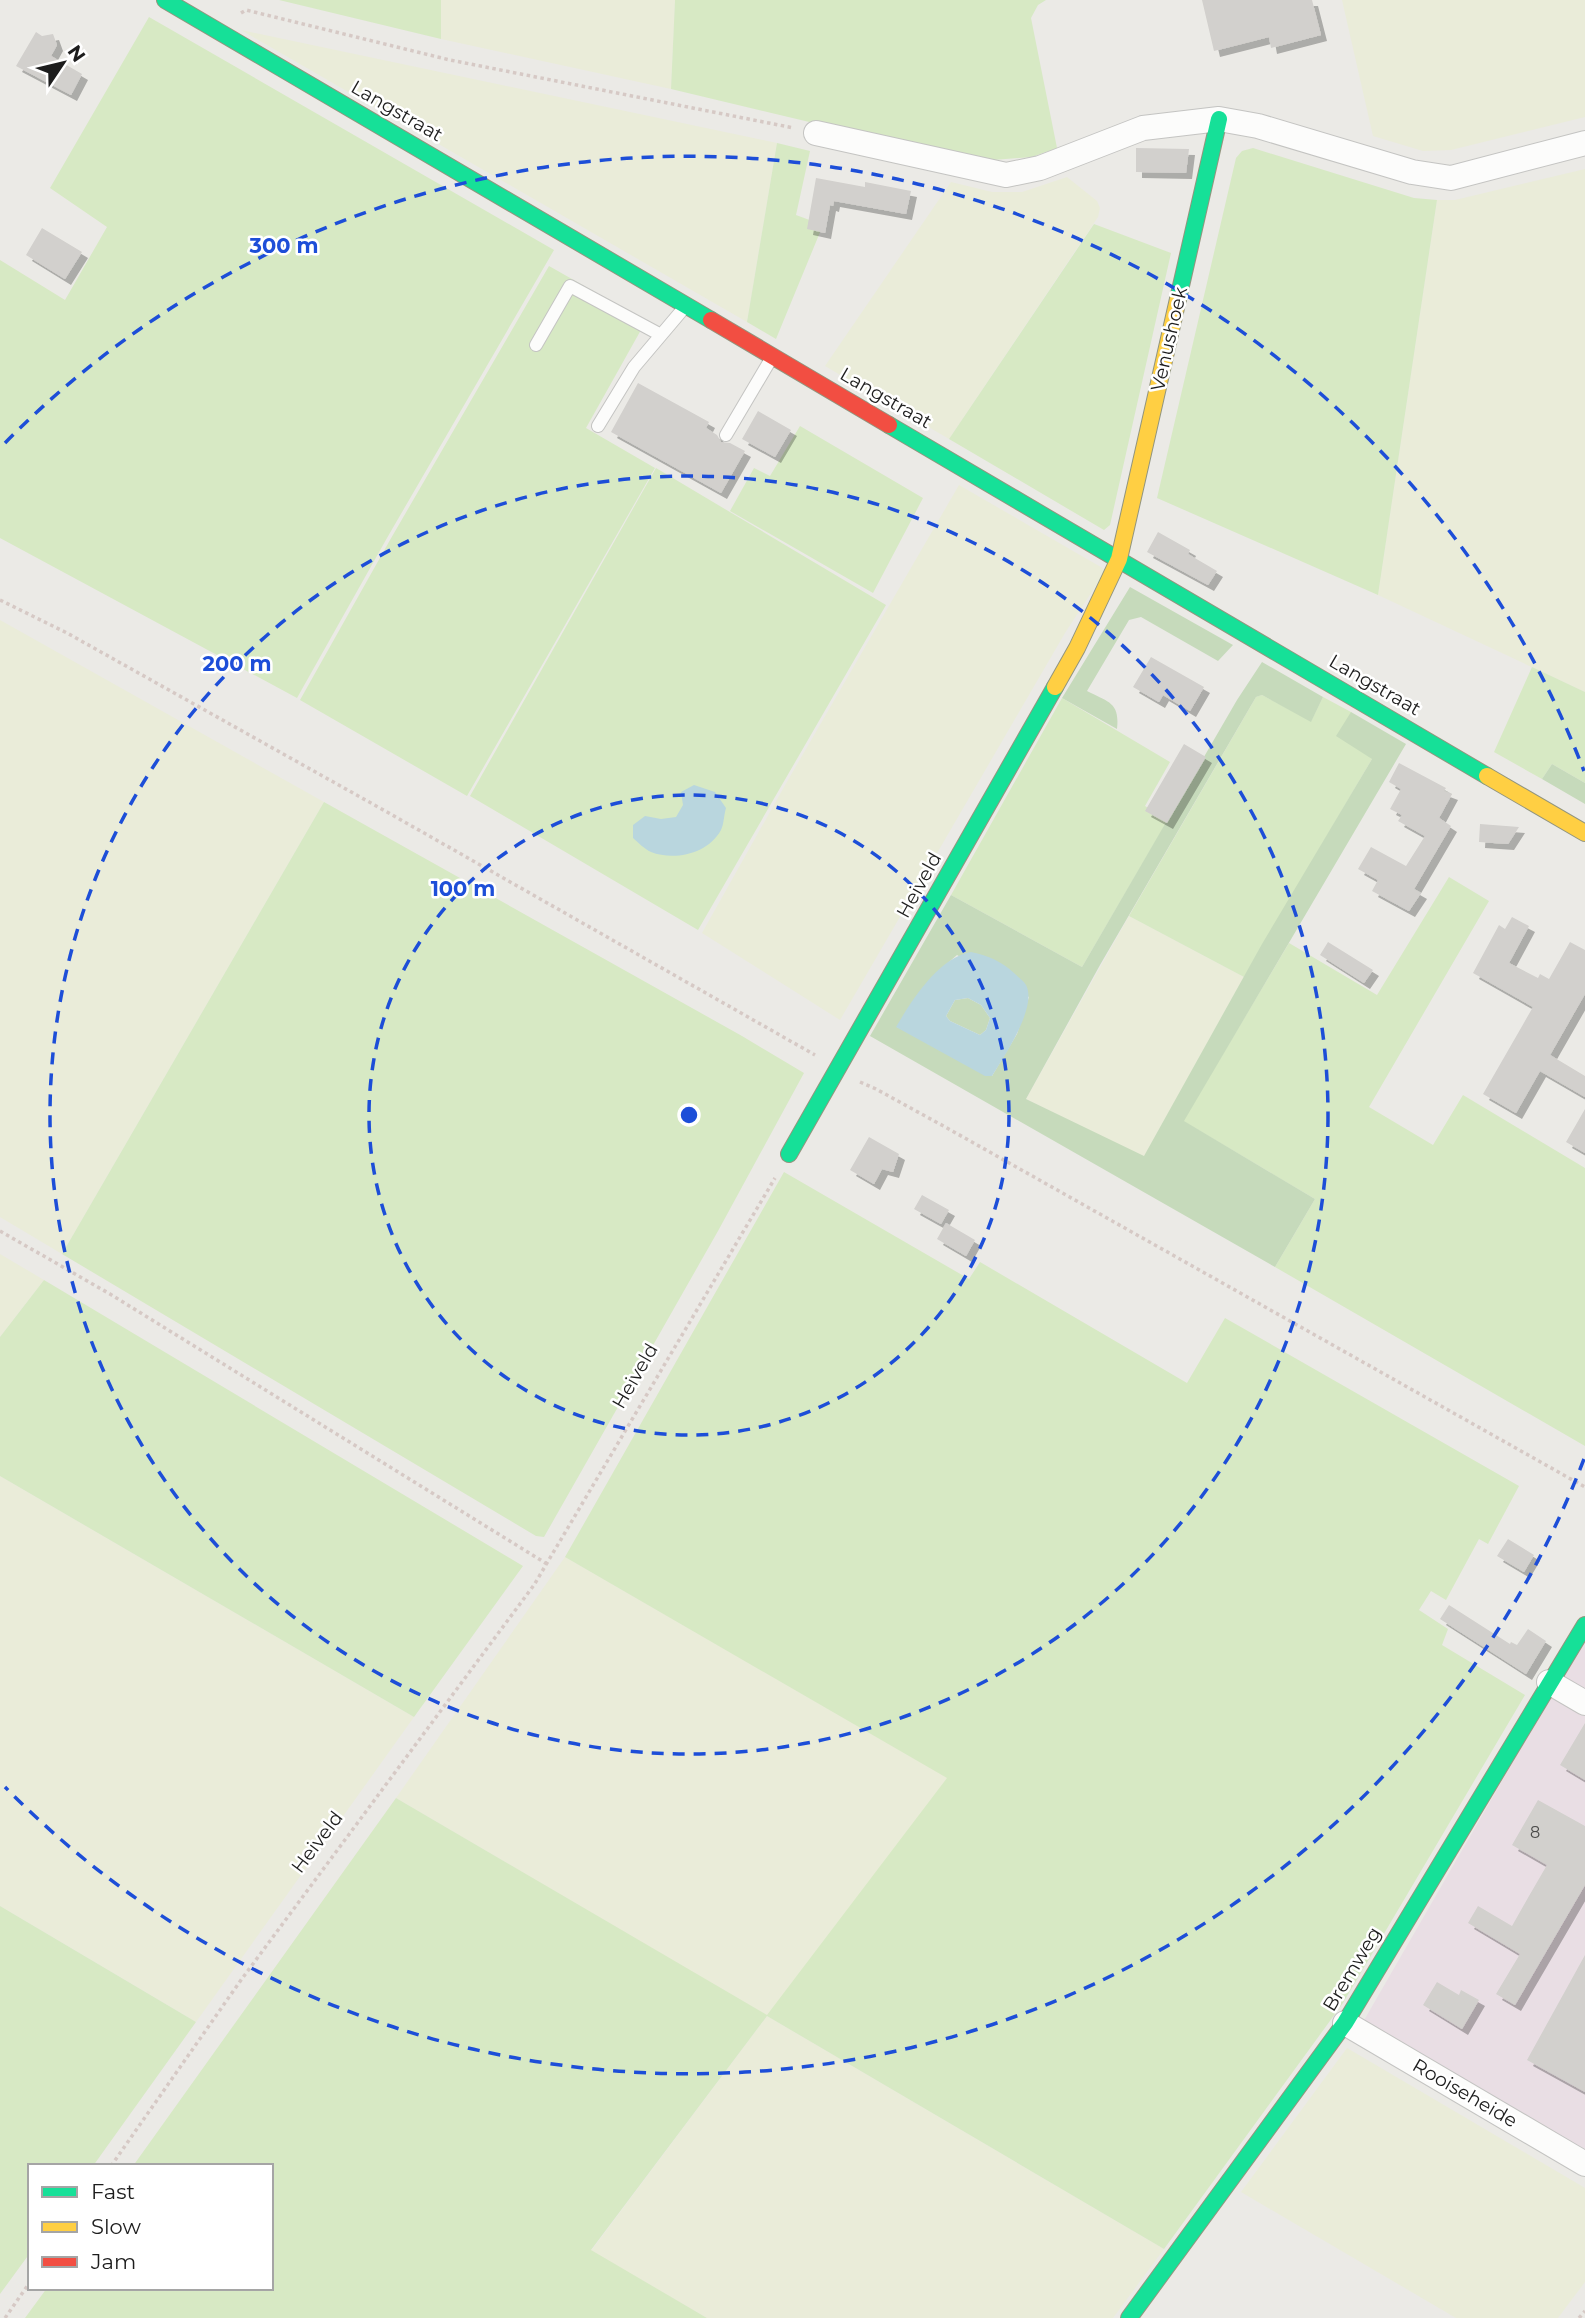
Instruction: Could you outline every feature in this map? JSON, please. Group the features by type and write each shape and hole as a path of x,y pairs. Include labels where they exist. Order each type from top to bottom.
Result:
{"street":[{"name":"Langstraat","path":"165,0 1585,832"},
{"path":"816,133 1006,175 1040,168 1143,128 1219,118 1258,126 1412,172 1451,178 1585,143"},
{"name":"Venushoek","path":"1119,559 1219,118"},
{"name":"Heiveld","path":"789,1154 837,1074 1077,648 1119,559"},
{"name":"Bremweg","path":"1129,2318 1345,2023 1585,1625"},
{"path":"1549,1682 1585,1703"},
{"name":"Rooiseheide","path":"1345,2023 1585,2164"}],"lane":[{"path":"536,345 570,286 660,335"},
{"path":"598,426 634,367 686,305"},
{"path":"726,435 773,356"}],"path":[{"path":"215,30 246,10 450,60 816,133"},
{"path":"0,600 67,633 387,812 809,1051 837,1074 876,1089 911,1108 1585,1487"},
{"name":"Heiveld","path":"112,2164 241,1980 534,1585 789,1154"},
{"path":"0,1231 110,1294 547,1564"},
{"path":"5,2318 28,2285"},
{"path":"1579,2318 1585,2311"}],"shaded area":[{"path":"1585,1637 1585,2162 1359,2029"}],"green space":[{"path":"279,0 441,0 441,39"},
{"path":"441,0 675,0 671,89 441,39"},
{"path":"675,0 1046,0 1038,5 1031,18 1057,148 1032,157 993,160 822,125 671,89"},
{"path":"1342,0 1585,0 1585,117 1451,150 1423,151 1373,136"},
{"path":"149,17 554,250 297,698 0,538 0,260 65,300 107,227 50,188"},
{"path":"241,30 777,143 747,322"},
{"path":"777,143 810,151 796,215 823,225 776,339 747,322"},
{"path":"1253,148 1414,198 1437,200 1378,595 1157,498 1236,158 1242,151"},
{"path":"1585,169 1585,692 1378,595 1437,200 1455,200"},
{"path":"1067,177 1097,201 1100,208 1098,217 949,439 825,366 951,182 992,192 1022,192"},
{"path":"1094,224 1171,253 1110,525 1104,530 949,439"},
{"path":"549,266 646,321 586,428 655,468 467,796 300,700"},
{"path":"800,426 923,498 873,593 730,511 754,468 770,476"},
{"path":"656,468 886,605 698,930 470,796"},
{"path":"959,485 1106,570 1065,633 840,1020 702,933"},
{"path":"1130,587 1233,645 1218,661 1141,617 1129,620 1087,691 1111,704 1117,713 1117,729 1062,698"},
{"path":"0,620 324,802 62,1254 0,1217"},
{"path":"1262,662 1323,697 1311,722 1262,695 1256,697 1100,965 1026,1099 1144,1156 1262,944 1372,759 1336,736 1351,712 1406,744 1184,1121 1315,1199 1275,1267 870,1036 951,895 1082,967 1237,700","holes":["957,955 1029,997 1017,1034 992,1076 897,1027 924,989"]},
{"path":"1532,667 1585,692 1585,783 1552,764 1542,779 1494,752"},
{"path":"1262,695 1311,721 1323,697 1351,712 1372,759 1244,977 1129,916 1256,697"},
{"path":"1062,698 1170,762 1145,806 1168,820 1082,967 951,895"},
{"path":"1552,764 1585,783 1585,804 1542,779"},
{"path":"324,802 804,1073 718,1231 544,1537 536,1536 62,1254"},
{"path":"1449,877 1489,901 1369,1107 1433,1145 1463,1095 1585,1168 1585,1446 1275,1267 1315,1199 1183,1121 1289,943 1377,995"},
{"path":"1129,916 1244,977 1144,1157 1026,1099"},
{"path":"968,998 981,1005 990,1018 986,1030 980,1035 950,1021 946,1016 955,1000"},
{"path":"784,1172 969,1279 980,1262 1187,1383 1225,1318 1519,1486 1488,1544 1479,1539 1446,1600 1431,1591 1419,1610 1448,1629 1442,1645 1525,1695 1343,2003 1164,2249 767,2016 591,2250 707,2318 25,2318 46,2290 273,2290 273,2164 134,2164 396,1798 767,2015 947,1778 565,1557"},
{"path":"0,1254 44,1280 0,1337"},
{"path":"44,1280 523,1566 414,1717 0,1476 0,1337"},
{"path":"0,1476 414,1717 196,2022 0,1906"},
{"path":"565,1557 948,1778 767,2016 396,1798"},
{"path":"0,1906 196,2022 94,2164 28,2164 28,2256 0,2294"},
{"path":"767,2016 1164,2249 1113,2318 707,2318 591,2251"},
{"path":"1347,2048 1585,2188 1585,2282 1558,2318 1456,2318 1241,2192"}],"water":[{"path":"694,785 715,792 726,808 721,830 708,845 690,853 670,856 651,852 633,838 633,825 645,816 661,819 676,817 683,805 681,792"},
{"path":"971,952 983,955 1009,969 1026,985 1027,1006 1023,1019 992,1076 985,1076 896,1027 927,982 948,962","holes":["968,998 981,1005 990,1018 986,1030 980,1035 950,1021 946,1016 955,1000"]}],"building":[{"path":"1202,0 1312,0 1321,35 1271,48 1269,37 1214,51"},
{"path":"36,32 42,36 53,34 57,45 51,56 82,74 71,95 16,66"},
{"path":"1136,148 1189,149 1186,173 1136,172"},
{"path":"816,178 865,187 865,182 911,191 906,214 834,201 833,206 830,205 825,233 807,229"},
{"path":"42,228 82,252 65,279 26,255"},
{"path":"638,383 709,422 706,428 717,435 721,442 730,443 745,451 721,493 611,432"},
{"path":"758,411 791,430 775,457 742,439"},
{"path":"1158,532 1190,550 1188,554 1217,571 1208,585 1147,552"},
{"path":"1151,657 1204,687 1190,711 1163,695 1159,702 1133,687"},
{"path":"1184,744 1206,757 1167,823 1145,811"},
{"path":"1399,763 1446,788 1444,791 1452,794 1439,818 1451,826 1414,889 1421,893 1409,911 1372,891 1378,880 1358,869 1371,847 1406,866 1425,836 1398,821 1402,815 1390,809 1401,789 1389,782"},
{"path":"1480,824 1519,827 1508,844 1479,842"},
{"path":"1512,917 1529,926 1509,963 1538,978 1540,974 1549,979 1570,942 1585,950 1585,994 1550,1055 1585,1076 1585,1097 1540,1071 1516,1113 1483,1094 1533,1007 1473,973 1499,925 1505,929"},
{"path":"1328,942 1373,970 1364,983 1320,955"},
{"path":"1585,1109 1585,1153 1566,1142"},
{"path":"869,1137 899,1154 893,1172 882,1169 874,1184 850,1170"},
{"path":"922,1195 949,1210 941,1224 914,1209"},
{"path":"946,1223 975,1240 966,1256 937,1239"},
{"path":"1508,1539 1534,1555 1524,1572 1497,1556"},
{"path":"1449,1605 1510,1644 1511,1642 1517,1645 1528,1629 1546,1641 1526,1674 1440,1619"},
{"path":"1585,1723 1585,1780 1560,1765"},
{"path":"1538,1800 1585,1826 1585,1885 1515,2005 1496,1994 1520,1954 1468,1923 1478,1906 1512,1926 1547,1865 1512,1845"},
{"path":"1585,1955 1585,2092 1527,2060"},
{"path":"1437,1982 1459,1995 1461,1990 1479,2000 1462,2029 1423,2005"}],"traffic: fast":[{"path":"165,0 711,320"},
{"path":"1178,299 1219,119"},
{"path":"889,425 1487,776"},
{"path":"789,1154 1055,687"},
{"path":"1129,2318 1345,2023 1585,1625"}],"traffic: slow":[{"path":"1055,687 1077,648 1119,559 1178,299"},
{"path":"1487,776 1585,833"}],"traffic: jam":[{"path":"711,320 889,425"}]}
